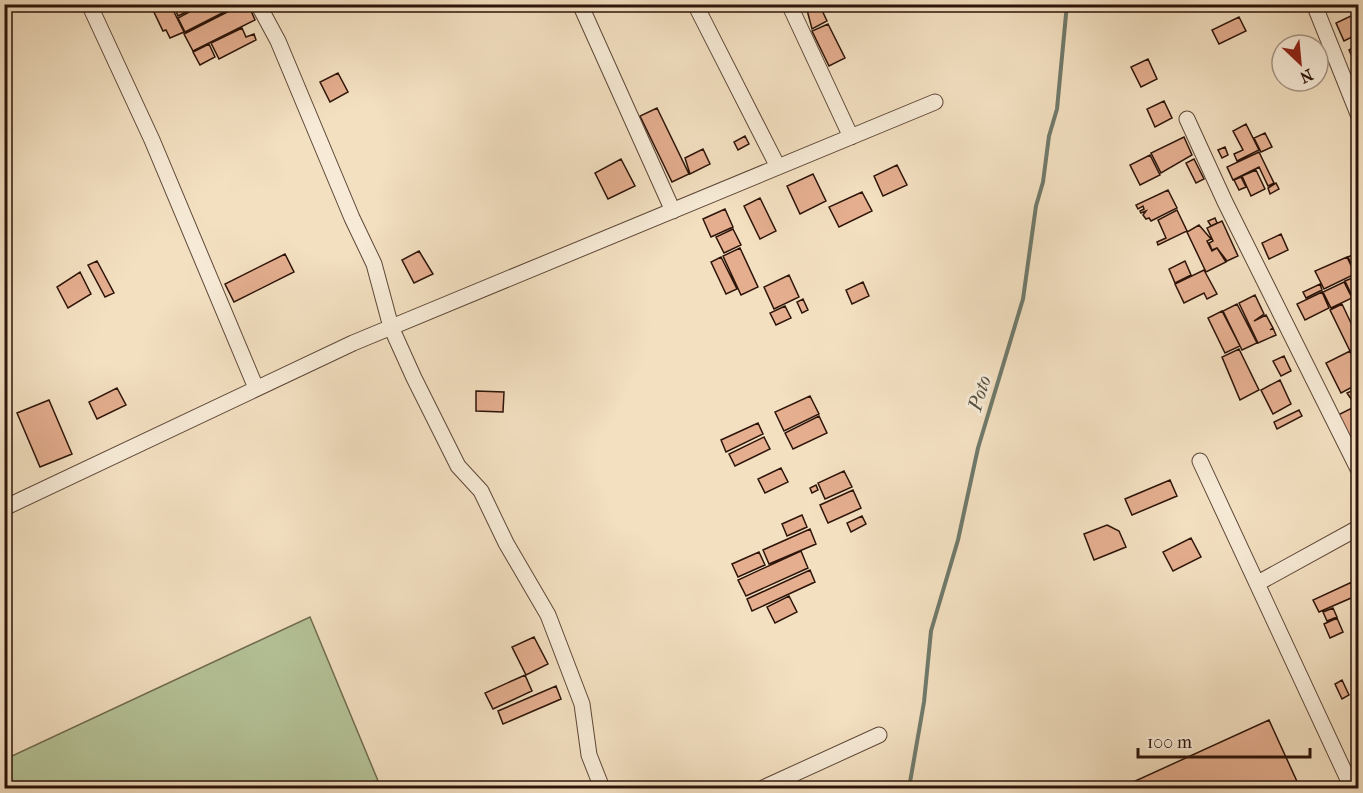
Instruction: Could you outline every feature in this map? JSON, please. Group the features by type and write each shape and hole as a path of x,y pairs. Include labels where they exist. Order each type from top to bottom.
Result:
{"street":[{"path":"88,4 152,140 256,388"},
{"path":"258,4 278,41 352,218 374,264 391,327 458,466 481,491 506,543 548,615 582,704 589,755 603,789"},
{"path":"579,4 673,211"},
{"path":"695,4 778,167"},
{"path":"789,4 851,137"},
{"path":"1314,4 1359,114"},
{"path":"4,508 256,388 391,327 935,102"},
{"path":"1187,120 1225,202 1359,469"},
{"path":"1200,461 1352,789"},
{"path":"1257,583 1359,528"},
{"path":"763,789 879,735"}],"green space":[{"path":"310,617 381,788 5,788 5,745 10,757"}],"building":[{"path":"160,4 170,4 184,32 170,38 166,30 163,31 152,8"},
{"path":"173,4 202,4 178,16"},
{"path":"204,4 230,4 232,8 185,32 178,18"},
{"path":"243,4 248,4 255,20 193,51 184,34"},
{"path":"743,4 757,4 745,10"},
{"path":"819,4 827,21 812,29 807,10"},
{"path":"1350,4 1358,4 1358,12 1355,14"},
{"path":"1358,14 1358,34 1344,41 1336,23"},
{"path":"1239,17 1246,31 1219,44 1212,30"},
{"path":"828,24 845,58 829,66 812,31"},
{"path":"242,28 246,37 254,34 256,40 219,59 211,43"},
{"path":"209,44 215,57 200,65 193,52"},
{"path":"1358,44 1358,59 1354,61 1349,50"},
{"path":"1148,59 1157,79 1141,87 1131,67"},
{"path":"338,73 348,92 330,102 320,82"},
{"path":"1164,101 1172,118 1155,127 1147,109"},
{"path":"657,108 689,174 672,182 640,116"},
{"path":"1246,124 1259,150 1237,161 1234,154 1243,150 1233,131"},
{"path":"1265,133 1272,147 1261,152 1254,138"},
{"path":"745,136 749,144 738,150 734,142"},
{"path":"1184,137 1192,155 1161,173 1151,153"},
{"path":"1225,147 1228,155 1222,158 1218,150"},
{"path":"703,149 710,164 690,174 685,158"},
{"path":"1259,152 1274,183 1268,186 1259,167 1233,180 1227,167"},
{"path":"1150,155 1160,175 1140,185 1130,165"},
{"path":"621,159 635,186 608,199 595,173"},
{"path":"1194,159 1204,179 1196,183 1186,163"},
{"path":"897,165 907,185 883,196 874,176"},
{"path":"1256,170 1265,189 1251,196 1242,176"},
{"path":"813,174 826,201 800,214 787,186"},
{"path":"1241,177 1246,187 1239,190 1234,180"},
{"path":"1276,183 1279,189 1270,194 1268,188"},
{"path":"1168,190 1177,208 1151,221 1149,218 1146,219 1143,215 1146,211 1141,213 1140,211 1144,209 1143,206 1138,209 1136,205"},
{"path":"862,192 872,211 839,227 829,207"},
{"path":"760,198 776,231 760,239 744,206"},
{"path":"725,209 733,227 711,237 703,219"},
{"path":"1177,210 1187,231 1158,245 1157,242 1166,238 1158,220"},
{"path":"1215,218 1217,223 1211,226 1208,221"},
{"path":"1222,221 1238,256 1227,261 1217,248 1212,250 1209,243 1213,241 1207,228"},
{"path":"1199,225 1211,239 1207,241 1212,251 1217,248 1226,262 1206,272 1187,232"},
{"path":"733,229 741,245 724,253 716,237"},
{"path":"1281,234 1288,250 1269,259 1262,243"},
{"path":"740,248 758,287 741,295 723,256"},
{"path":"419,251 433,274 414,283 402,260"},
{"path":"1357,253 1358,271 1355,272 1348,257"},
{"path":"285,254 294,272 234,302 225,284"},
{"path":"721,257 737,289 726,294 711,262"},
{"path":"1347,257 1355,274 1324,289 1315,271"},
{"path":"97,261 114,293 105,297 88,265"},
{"path":"1185,261 1191,275 1175,283 1169,269"},
{"path":"1204,270 1217,294 1207,299 1204,293 1184,303 1175,284"},
{"path":"80,272 91,294 68,308 57,287"},
{"path":"789,275 799,297 774,309 764,287"},
{"path":"1357,276 1358,295 1353,298 1345,281"},
{"path":"863,282 869,296 852,304 846,290"},
{"path":"1344,282 1352,298 1331,308 1323,292"},
{"path":"1320,284 1322,290 1306,298 1303,292"},
{"path":"1322,292 1329,308 1305,320 1297,304"},
{"path":"1255,295 1264,314 1254,321 1266,315 1276,335 1258,343 1239,303"},
{"path":"803,299 808,310 802,313 797,302"},
{"path":"1237,304 1257,343 1242,350 1223,311"},
{"path":"1342,304 1358,338 1358,347 1350,351 1330,310"},
{"path":"785,306 791,318 776,325 770,313"},
{"path":"1222,311 1240,346 1225,353 1208,318"},
{"path":"1239,349 1259,390 1240,400 1222,357"},
{"path":"1350,351 1358,369 1358,384 1341,393 1326,363"},
{"path":"1284,356 1291,371 1281,376 1273,361"},
{"path":"1280,380 1291,404 1273,414 1261,390"},
{"path":"117,388 126,405 97,419 89,402"},
{"path":"1358,388 1358,409 1347,393"},
{"path":"476,391 504,392 503,412 476,411"},
{"path":"810,396 819,414 784,431 775,412"},
{"path":"49,400 72,454 40,467 17,413"},
{"path":"1352,408 1358,422 1358,434 1350,439 1338,415"},
{"path":"1299,410 1302,416 1277,429 1274,422"},
{"path":"819,416 827,433 793,449 785,433"},
{"path":"758,423 763,434 726,452 721,440"},
{"path":"1358,436 1358,456 1349,440"},
{"path":"764,437 770,449 735,466 729,454"},
{"path":"781,468 788,482 765,493 758,479"},
{"path":"844,471 852,487 825,499 818,483"},
{"path":"1170,480 1177,496 1132,515 1125,499"},
{"path":"816,485 818,490 812,493 810,488"},
{"path":"853,490 861,508 828,523 820,505"},
{"path":"802,515 807,527 787,536 782,524"},
{"path":"862,516 866,524 851,532 847,523"},
{"path":"1107,525 1119,531 1126,547 1094,560 1084,534"},
{"path":"810,529 816,544 769,564 763,550"},
{"path":"1191,538 1201,557 1173,571 1163,552"},
{"path":"801,551 808,568 746,596 738,580"},
{"path":"759,552 765,565 738,577 732,564"},
{"path":"810,570 815,582 752,611 747,599"},
{"path":"1352,582 1358,595 1319,612 1313,600"},
{"path":"789,596 797,612 775,623 767,607"},
{"path":"1333,608 1337,617 1327,621 1323,612"},
{"path":"1337,618 1343,632 1330,638 1324,624"},
{"path":"534,637 548,664 526,675 512,647"},
{"path":"525,675 532,691 493,709 485,693"},
{"path":"1342,680 1349,695 1342,699 1335,684"},
{"path":"556,686 561,699 503,724 498,711"},
{"path":"1269,720 1300,788 1120,788"}],"waterway":[{"name":"Poto","path":"909,788 924,702 931,631 958,540 978,448 1023,299 1036,206 1043,182 1049,136 1057,109 1067,4"}]}
